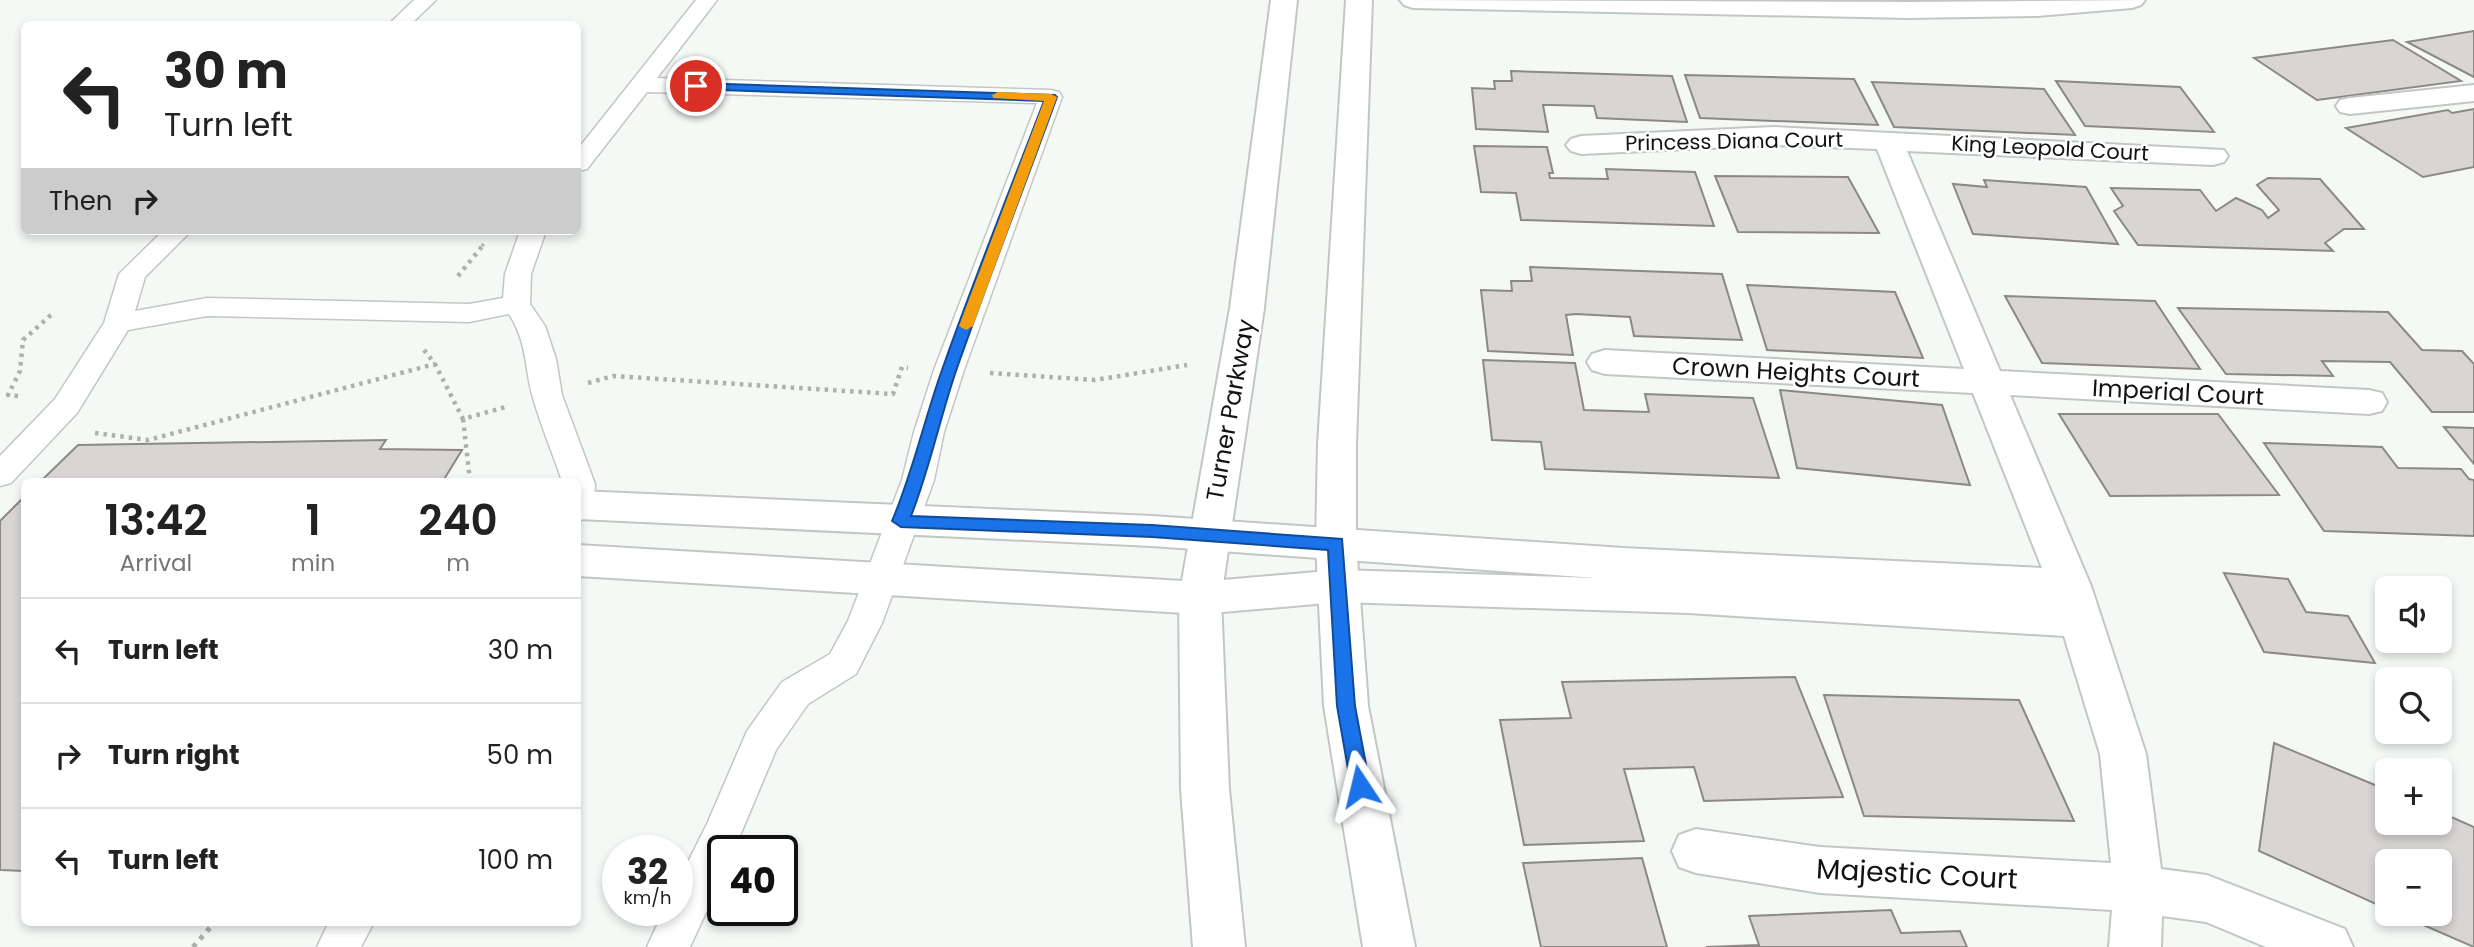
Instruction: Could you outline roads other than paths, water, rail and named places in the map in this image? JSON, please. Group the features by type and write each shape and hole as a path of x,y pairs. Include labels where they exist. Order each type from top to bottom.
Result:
{"street":[{"name":"Turner Parkway","path":"1219,947 1205,789 1199,598 1247,308 1283,0"},
{"path":"1359,0 1337,444 1336,544 1346,706 1389,947"},
{"path":"1413,0 1779,10 1956,10 2096,5 2132,0"},
{"path":"2350,106 2474,93"},
{"name":"Princess Diana Court","path":"1581,145 1774,136 1888,140"},
{"path":"1888,140 2076,603 2123,754 2132,814 2138,889 2135,947"},
{"name":"King Leopold Court","path":"1888,140 2213,156"},
{"name":"Crown Heights Court","path":"1605,362 1988,382"},
{"name":"Imperial Court","path":"1988,382 2368,402"},
{"path":"581,507 1209,534 1336,544 1574,576 2076,603"},
{"path":"581,561 1199,598 1339,586 1574,576"},
{"name":"Majestic Court","path":"1696,851 1820,870 2069,882 2207,899 2327,947"}],"lane":[{"path":"402,21 426,0"},
{"path":"581,160 707,0"},
{"path":"638,85 748,86 1051,97 949,370 929,432 918,480 865,623 843,664 795,694 760,743 724,830 668,947"},
{"path":"0,475 70,400 118,323 132,274 174,235"},
{"path":"532,235 518,274 516,304 530,326 542,359 547,395 577,478"},
{"path":"118,323 207,307 469,313 516,304"},
{"path":"338,947 351,926"}]}
